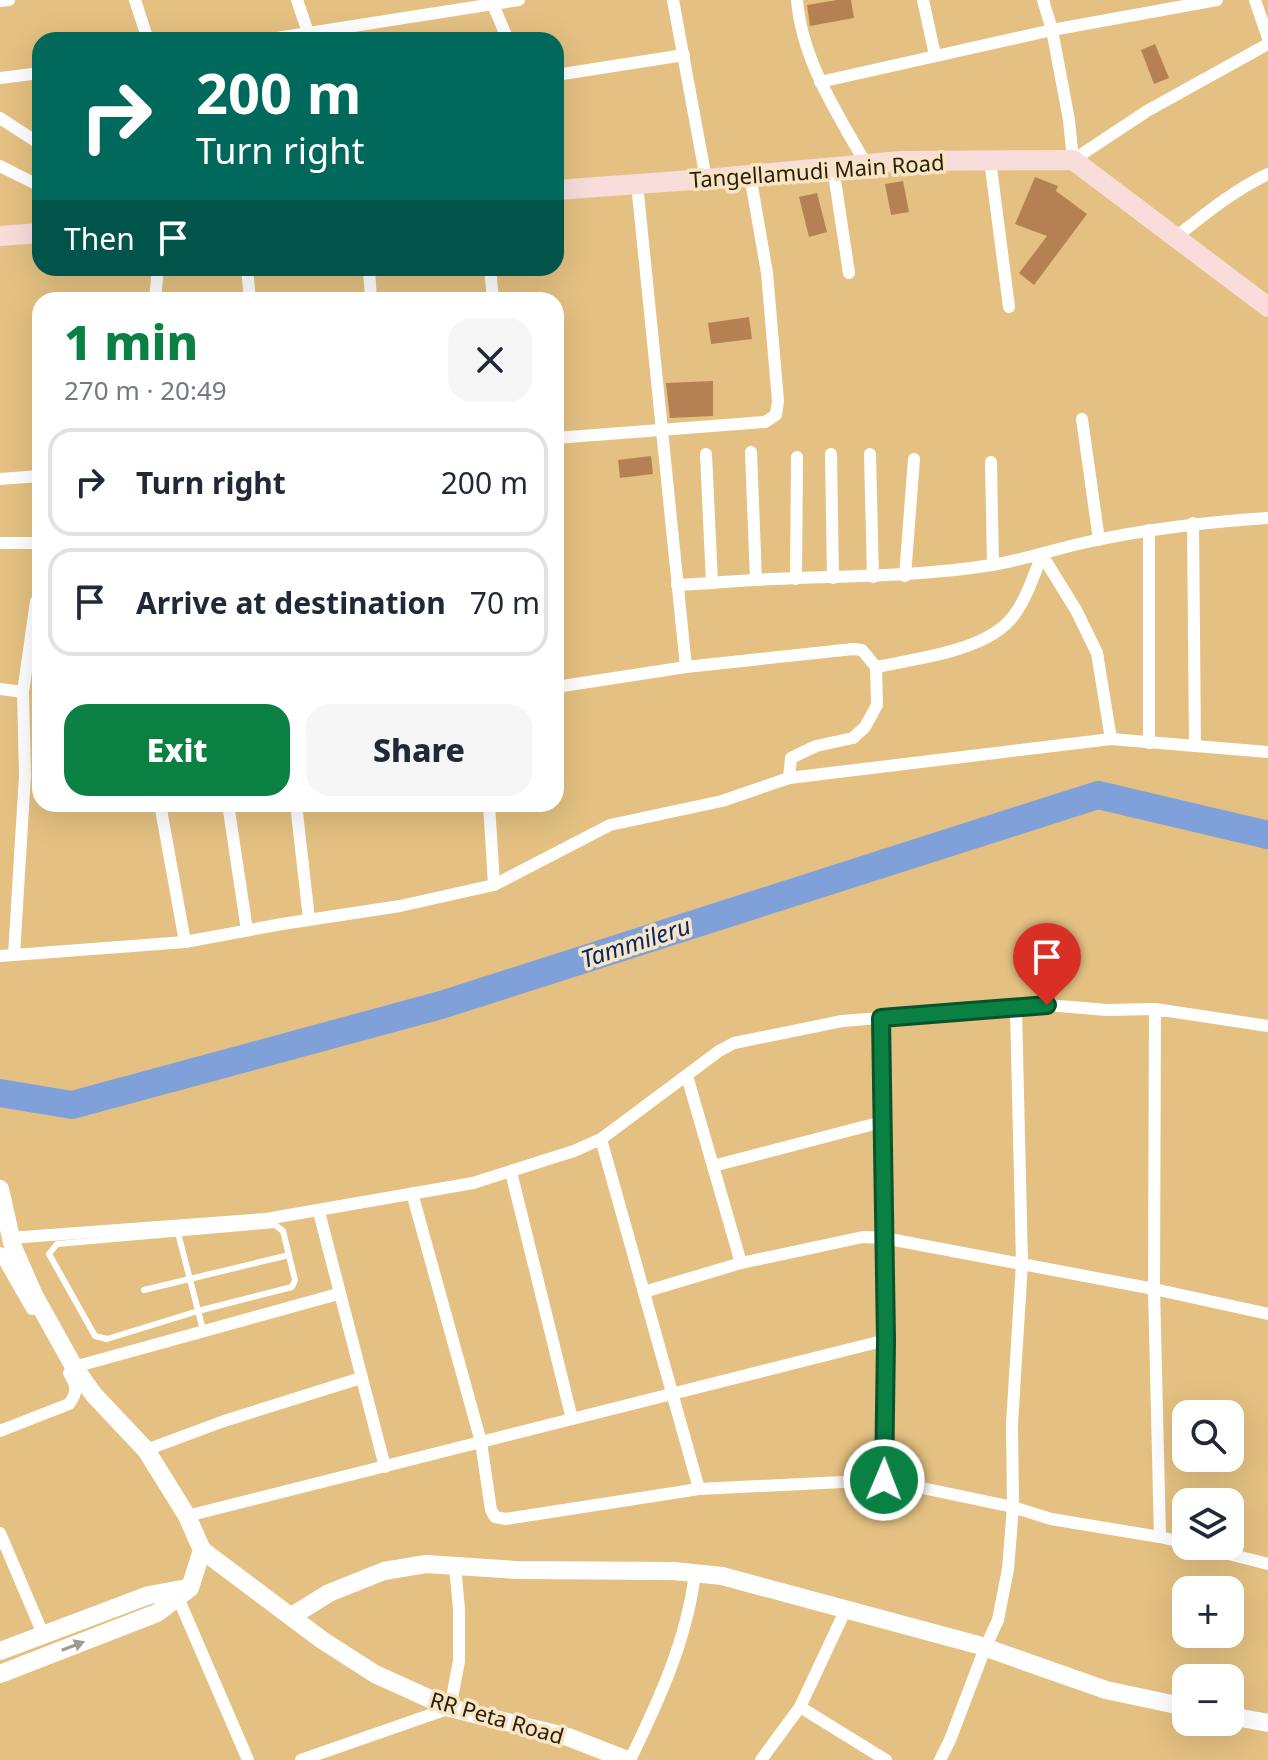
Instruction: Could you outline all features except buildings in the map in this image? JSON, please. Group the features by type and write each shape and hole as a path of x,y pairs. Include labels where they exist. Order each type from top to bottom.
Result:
{"main road":[{"name":"Tangellamudi Main Road","path":"564,189 901,161 1073,160"},
{"path":"1073,160 1268,307"},
{"path":"0,236 32,234"},
{"path":"0,1189 5,1245 74,1367 94,1395 146,1450 187,1516 202,1550 181,1592 157,1613 0,1674"},
{"name":"RR Peta Road","path":"202,1550 322,1640 375,1674 450,1708 568,1737 629,1760"},
{"path":"292,1616 329,1593 384,1571 426,1564 695,1573 722,1576 846,1609 985,1648 1106,1690 1172,1704"},
{"path":"0,1651 149,1595 181,1592"},
{"path":"1244,1719 1268,1723"}],"street":[{"path":"0,1 9,0"},
{"path":"135,0 145,32"},
{"path":"297,0 308,32"},
{"path":"331,32 492,2 519,0"},
{"path":"673,0 706,179"},
{"path":"797,0 798,16 820,82 866,164"},
{"path":"923,0 935,55"},
{"path":"1043,0 1052,30 1069,120 1073,160 1147,111 1268,41 1255,0"},
{"path":"820,82 1052,30 1217,0"},
{"path":"492,2 505,32"},
{"path":"564,74 684,55"},
{"path":"0,78 32,74"},
{"path":"0,118 32,139"},
{"path":"990,160 1009,307"},
{"path":"0,166 32,182"},
{"path":"833,167 849,273"},
{"path":"1176,237 1213,208 1268,174"},
{"path":"564,437 765,422 776,415 778,401 767,273 750,175"},
{"path":"637,184 686,667"},
{"path":"1082,419 1099,540"},
{"path":"751,452 756,580"},
{"path":"706,454 712,583"},
{"path":"831,454 833,578"},
{"path":"870,454 873,577"},
{"path":"796,579 797,457"},
{"path":"905,576 914,459"},
{"path":"991,462 993,565"},
{"path":"0,479 32,477"},
{"path":"677,585 905,576 993,565 1149,530 1193,523 1268,518"},
{"path":"1193,523 1195,746"},
{"path":"1149,530 1149,743"},
{"path":"0,543 32,543"},
{"path":"876,667 929,657 981,641 1008,623 1020,606 1042,555"},
{"path":"1042,555 1076,610 1097,653 1111,739"},
{"path":"14,955 25,769 23,692 32,629"},
{"path":"564,686 686,667 862,650 876,667 877,705 865,727 853,738 816,746 791,758 789,778"},
{"path":"0,689 23,692"},
{"path":"0,956 185,942 400,906 494,885 610,825 722,801 789,778 1111,739 1268,752"},
{"path":"25,769 32,768"},
{"path":"161,812 185,942"},
{"path":"229,812 247,930"},
{"path":"297,812 309,919"},
{"path":"489,812 494,885"},
{"path":"0,1431 69,1404 77,1386 5,1245 177,1230 319,1212 473,1183 574,1151 601,1139 734,1043 842,1021 1047,1005 1107,1010 1155,1009 1268,1026"},
{"path":"940,1760 998,1620 1008,1569 1013,1507 1012,1424 1022,1263 1016,1008"},
{"path":"1155,1009 1154,1289 1160,1537"},
{"path":"881,1018 886,1340 884,1480"},
{"path":"687,1076 741,1263"},
{"path":"713,1166 882,1122"},
{"path":"601,1139 699,1489"},
{"path":"511,1172 572,1419"},
{"path":"412,1193 481,1442 491,1510 495,1517 506,1519 699,1489 884,1480 1013,1507 1051,1519 1172,1540"},
{"path":"319,1212 385,1467"},
{"path":"644,1292 741,1263 863,1237 884,1238 1022,1263 1268,1314"},
{"path":"74,1367 338,1294"},
{"path":"187,1516 886,1340"},
{"path":"146,1450 224,1421 361,1378"},
{"path":"0,1533 43,1634"},
{"path":"1244,1558 1268,1564"},
{"path":"301,1760 317,1757 450,1708 459,1661 455,1566"},
{"path":"629,1760 674,1662 692,1603 695,1573"},
{"path":"181,1592 248,1760"},
{"path":"761,1760 800,1707 846,1609"},
{"path":"800,1707 886,1760"}],"lane":[{"path":"275,1225 283,1231 295,1280 292,1287 107,1339 97,1338 49,1254 57,1244 177,1230 275,1225"},
{"path":"177,1230 203,1330"},
{"path":"144,1290 289,1255"}],"waterway":[{"name":"Tammileru","path":"0,1093 72,1105 441,1005 1098,795 1268,835"}],"route":[{"path":"884,1480 886,1340 881,1018 1047,1005"}]}
